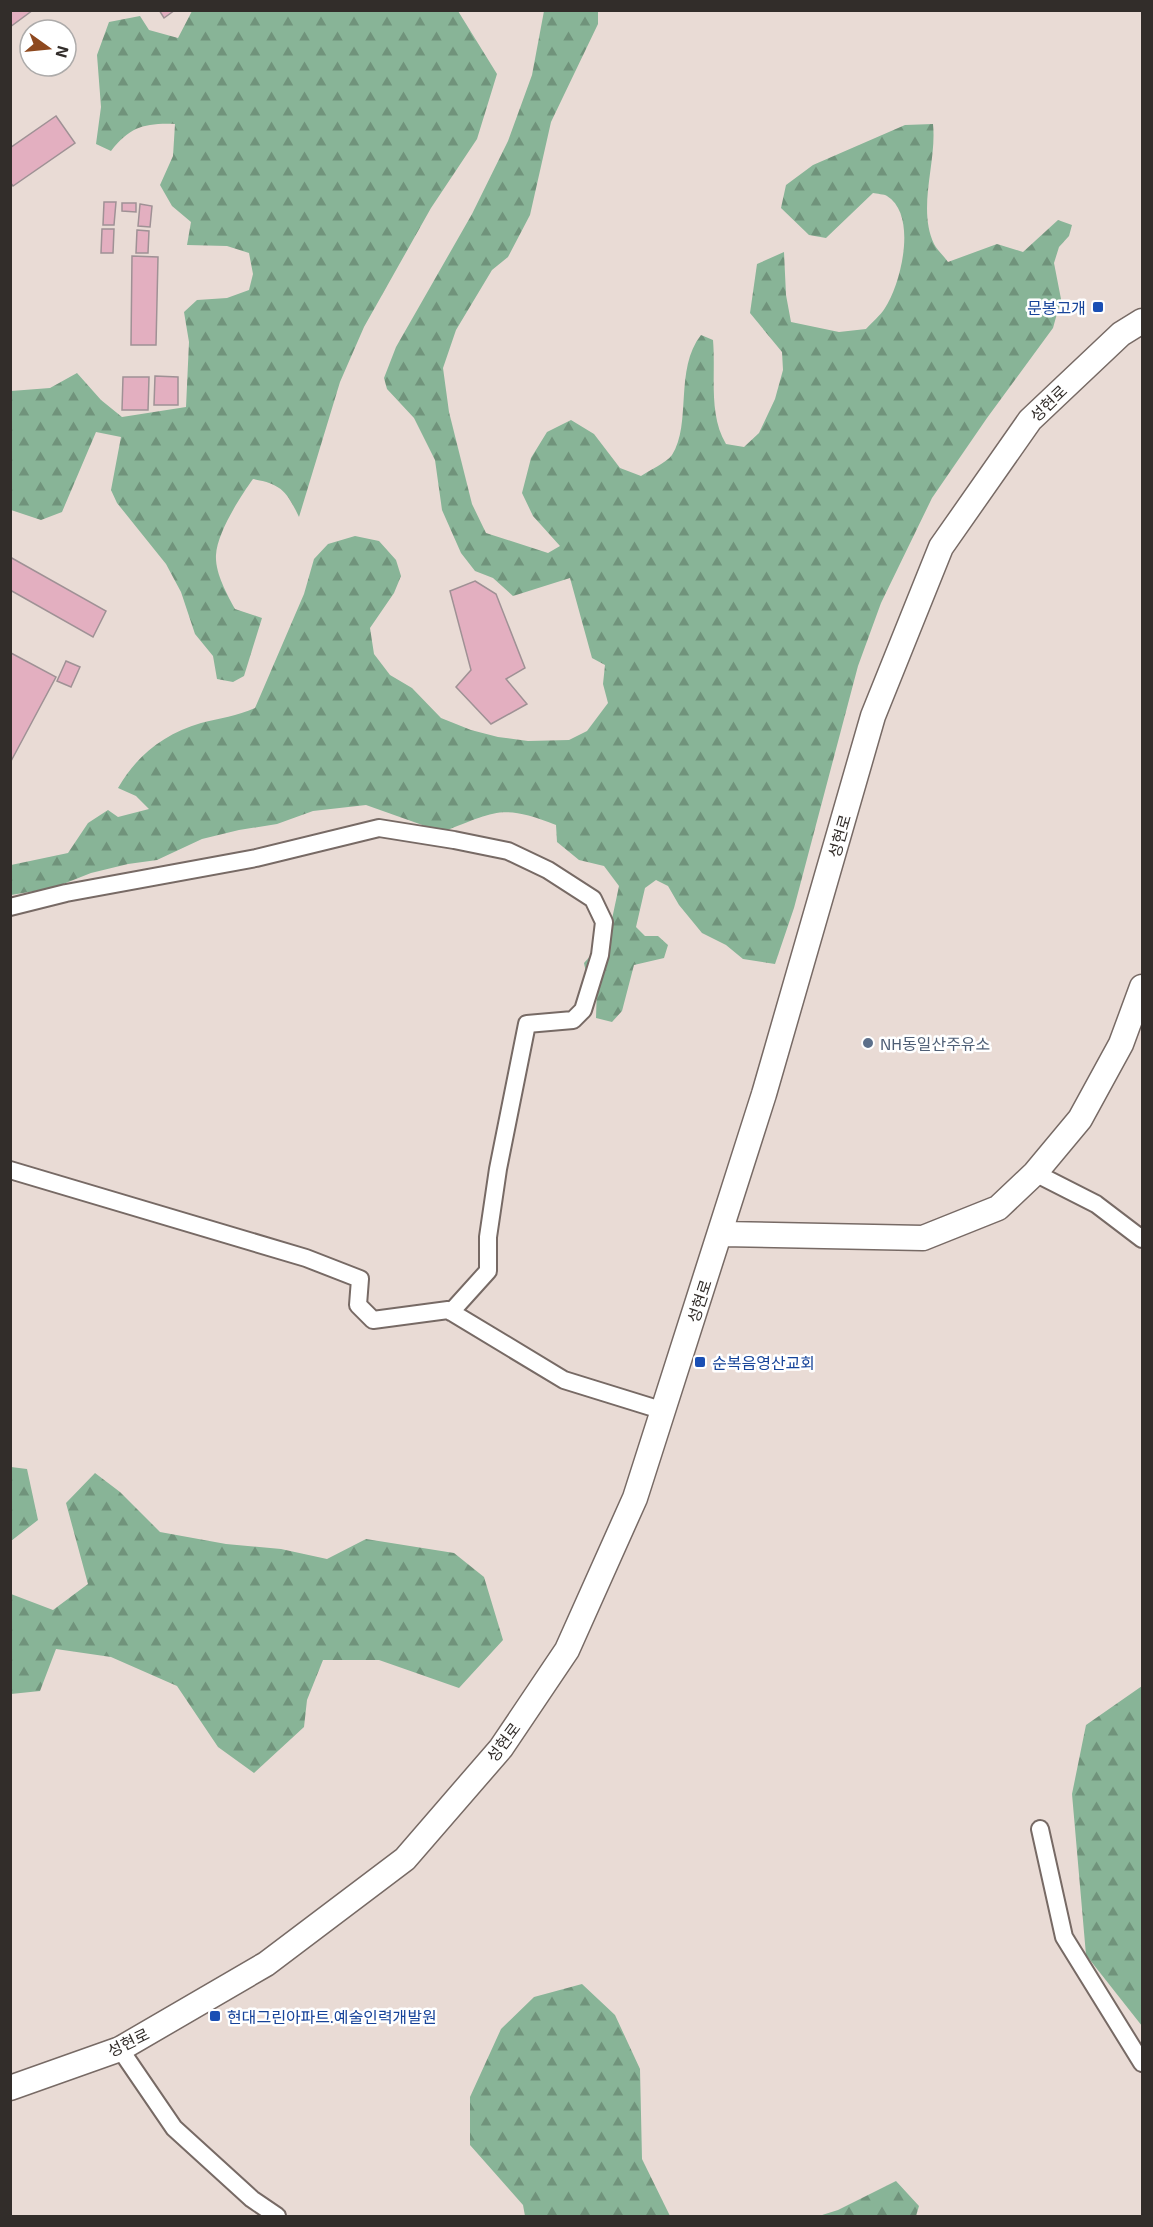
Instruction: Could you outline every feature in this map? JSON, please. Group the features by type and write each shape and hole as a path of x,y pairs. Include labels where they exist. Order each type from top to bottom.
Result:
{"main road":[{"name":"성현로","path":"10,2088 120,2049 266,1965 405,1859 501,1748 567,1650 635,1498 722,1234 873,716 941,547 1029,420 1121,334 1143,321"},
{"path":"722,1234 923,1238 998,1208 1035,1173 1080,1119 1121,1044 1143,987"}],"street":[{"path":"10,907 66,893 256,858 380,828 508,851 548,870 593,899 604,922 600,956 583,1010 573,1020 527,1024 498,1169 489,1237 488,1271 451,1312"},
{"path":"10,1170 306,1258 360,1279 358,1305 373,1320 448,1310 564,1380 664,1411"},
{"path":"1035,1173 1096,1204 1143,1239"},
{"path":"1040,1830 1064,1937 1143,2062"},
{"path":"120,2049 174,2128 252,2199 277,2217"}],"green space":[{"path":"192,11 458,11 497,74 477,139 431,208 364,327 340,382 299,517 287,495 271,484 253,479 220,536 216,555 217,569 235,609 262,618 244,676 233,682 217,679 213,656 195,634 181,592 166,564 117,503 111,490 121,437 96,432 62,512 41,520 11,510 11,391 50,388 77,373 101,400 122,417 186,407 189,342 184,312 197,300 227,298 249,290 253,274 249,253 227,246 187,245 191,222 172,206 160,185 173,156 175,124 155,124 138,128 111,151 96,144 101,107 97,55 109,22 140,16 149,30 178,38"},
{"path":"544,11 598,11 598,24 551,122 530,215 508,257 492,270 456,330 443,368 449,412 472,504 486,533 548,553 560,546 533,516 522,493 531,458 547,432 571,420 594,434 620,468 641,476 669,458 678,442 681,428 688,364 701,335 713,340 715,407 720,432 726,444 744,447 759,433 775,399 783,370 782,352 750,313 757,264 784,252 786,295 791,322 839,332 866,329 881,314 891,297 901,267 904,250 902,218 896,205 887,196 873,193 826,238 809,235 781,208 786,185 813,165 905,125 933,124 927,215 934,244 948,262 997,244 1023,252 1058,220 1072,225 1069,236 1059,247 1054,263 1061,299 1053,328 932,498 881,603 858,666 794,908 775,964 743,959 726,945 702,933 679,905 668,886 656,880 645,888 636,927 645,936 658,936 668,945 664,958 634,965 622,1011 612,1022 596,1018 597,985 587,977 584,963 600,945 612,919 619,886 604,866 579,860 557,842 556,825 510,812 487,815 442,832 366,805 313,811 277,824 202,839 157,860 91,873 53,888 11,895 11,865 68,853 88,823 108,810 118,817 149,809 136,796 118,788 134,765 153,747 175,733 201,723 255,708 304,594 314,559 328,544 355,536 379,541 396,560 401,576 394,593 370,628 374,654 390,675 412,688 441,718 471,730 498,737 528,741 569,740 587,731 608,703 603,684 605,665 592,658 570,578 513,596 493,578 475,571 461,553 442,510 435,460 414,418 387,389 384,378 396,347 472,214 508,141 532,75"},
{"path":"11,1467 27,1469 38,1520 11,1541"},
{"path":"95,1473 120,1492 160,1532 226,1544 281,1549 327,1559 366,1539 454,1553 484,1577 503,1640 459,1688 379,1660 323,1660 307,1700 304,1727 254,1773 218,1747 177,1686 111,1657 56,1649 40,1691 11,1694 11,1594 53,1610 88,1584 66,1503"},
{"path":"1142,1686 1142,2026 1086,1955 1072,1794 1086,1725"},
{"path":"582,1984 615,2015 640,2069 642,2159 670,2216 525,2216 523,2205 470,2145 470,2097 501,2029 534,1997"},
{"path":"896,2181 919,2206 916,2216 819,2216 838,2210"}],"building":[{"path":"10,10 33,10 22,18 18,18 18,21 10,27"},
{"path":"159,10 175,10 164,18"},
{"path":"56,116 75,143 13,186 10,182 10,148"},
{"path":"104,202 116,202 114,225 103,225"},
{"path":"122,203 136,203 136,212 122,211"},
{"path":"140,204 152,206 150,227 138,226"},
{"path":"102,229 114,229 113,253 101,253"},
{"path":"137,230 149,231 148,253 136,253"},
{"path":"132,256 158,257 156,345 131,345"},
{"path":"155,376 178,377 178,405 154,405"},
{"path":"123,377 149,377 148,410 122,410"},
{"path":"10,557 106,611 93,637 10,590"},
{"path":"475,581 496,594 525,668 506,679 527,704 491,724 456,687 471,670 450,591"},
{"path":"10,654 56,677 10,763"},
{"path":"66,661 80,667 71,687 57,681"}],"place":[{"name":"문봉고개","path":"1098,307"},
{"name":"NH동일산주유소","path":"868,1043"},
{"name":"순복음영산교회","path":"700,1362"},
{"name":"현대그린아파트.예술인력개발원","path":"215,2016"}]}
